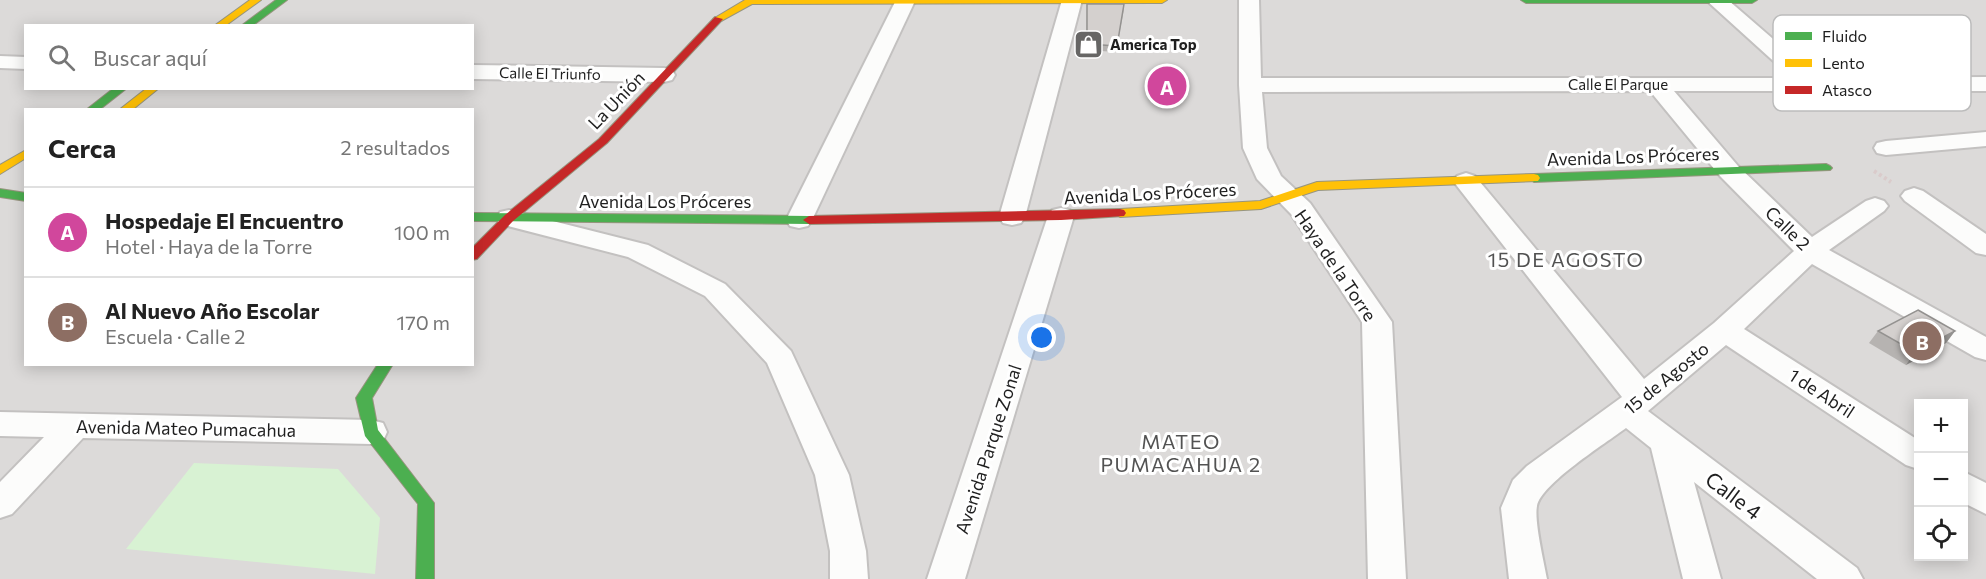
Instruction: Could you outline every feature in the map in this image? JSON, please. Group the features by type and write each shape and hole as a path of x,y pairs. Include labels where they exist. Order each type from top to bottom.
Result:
{"street":[{"path":"221,24 256,0"},
{"path":"248,24 282,0"},
{"path":"1012,217 1072,0"},
{"name":"La Unión","path":"474,254 508,218 603,141 722,15 749,1 1162,0"},
{"name":"Haya de la Torre","path":"1249,0 1250,85 1256,148 1270,178 1301,209 1377,322 1387,579"},
{"path":"1526,0 1752,0"},
{"path":"1716,0 1773,50"},
{"path":"799,220 905,1"},
{"path":"0,62 24,63"},
{"name":"Calle El Triunfo","path":"474,72 664,75"},
{"name":"Calle 2","path":"1655,84 1729,171 1810,251 1986,350"},
{"name":"Calle El Parque","path":"1250,85 1773,84"},
{"path":"94,108 119,90"},
{"path":"127,108 151,90"},
{"path":"1886,148 1986,139"},
{"path":"0,170 24,154"},
{"name":"Avenida Los Próceres","path":"474,217 799,220 1061,216 1261,205 1317,186 1826,168"},
{"name":"Calle 4","path":"1466,181 1633,405 1667,444 1844,579"},
{"path":"0,192 17,182"},
{"path":"0,192 24,197"},
{"path":"1914,196 1986,247"},
{"name":"15 de Agosto","path":"1528,579 1519,508 1525,490 1539,475 1633,405 1725,330 1810,251 1875,206"},
{"name":"Avenida Parque Zonal","path":"946,579 1061,216"},
{"path":"508,218 638,251 715,290 780,358 832,475 848,551 849,579"},
{"name":"1 de Abril","path":"1725,330 1914,453"},
{"path":"385,366 364,398 371,432 426,503 425,579"},
{"name":"Avenida Mateo Pumacahua","path":"0,424 371,432"},
{"path":"0,504 75,426"},
{"path":"1667,444 1702,579"},
{"path":"1968,489 1986,500"}],"shaded area":[{"path":"0,0 1986,0 1986,579 0,579"}],"green space":[{"path":"194,463 338,469 380,518 375,574 126,549"}],"building":[{"path":"1087,4 1124,4 1117,46 1087,44"},
{"path":"1918,310 1955,331 1915,352 1878,331"}],"traffic: fast":[{"path":"248,24 282,0"},
{"path":"1526,0 1752,0"},
{"path":"94,108 119,90"},
{"path":"1534,178 1826,168"},
{"path":"0,193 24,197"},
{"path":"474,217 809,220"},
{"path":"385,366 364,398 371,432 426,503 425,579"}],"traffic: slow":[{"path":"221,24 256,0"},
{"path":"718,19 750,1 1162,0"},
{"path":"127,108 151,90"},
{"path":"0,170 24,154"},
{"path":"1120,213 1261,205 1317,186 1534,178"}],"traffic: jam":[{"path":"474,254 509,218 603,141 718,19"},
{"path":"809,220 1120,213"}],"place":[{"name":"America Top","path":"1089,44"},
{"name":"Hospedaje El Encuentro","path":"1167,86"},
{"name":"Al Nuevo Año Escolar","path":"1922,341"}],"district":[{"name":"15 DE AGOSTO","path":"1566,259"},
{"name":"MATEO PUMACAHUA 2","path":"1181,452"}]}
